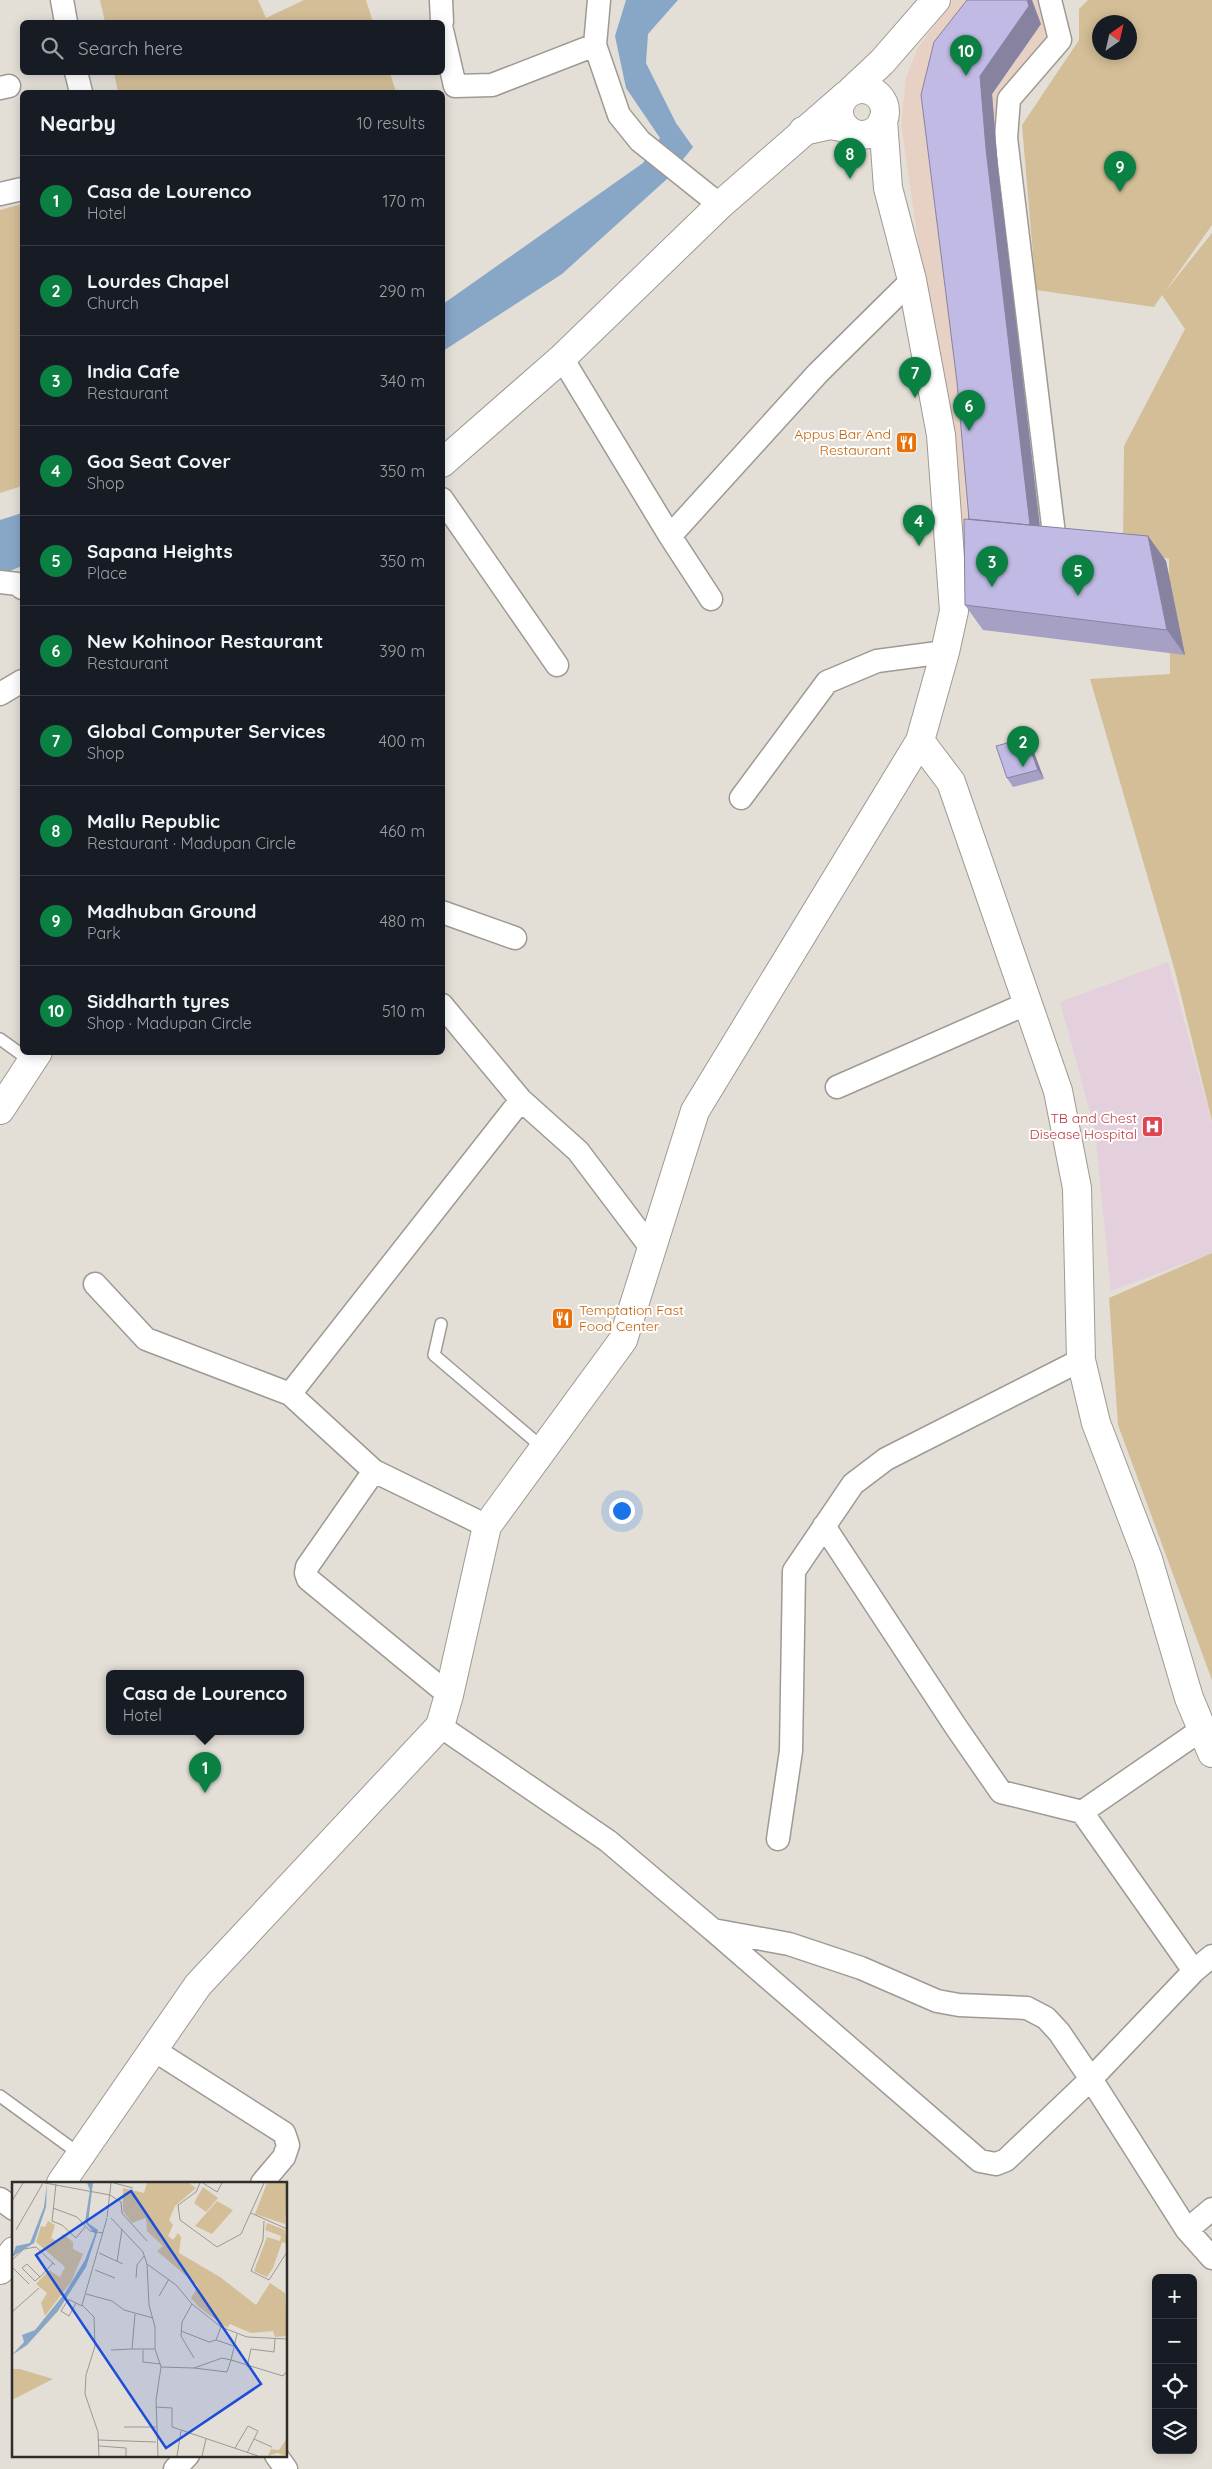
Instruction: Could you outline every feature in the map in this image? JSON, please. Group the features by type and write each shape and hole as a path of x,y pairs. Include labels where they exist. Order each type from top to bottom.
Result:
{"main road":[{"path":"888,188 850,131 840,121 838,112 840,103 910,31 936,0"},
{"path":"802,131 830,125 850,131 871,133 883,111 910,31"},
{"path":"63,2182 198,1985 440,1726 449,1695 487,1526 623,1340 695,1111 920,741 945,652 954,611 940,435 912,280 888,188 883,111 878,95 870,90 849,93 802,131 720,204 562,358 445,460"},
{"path":"920,741 951,782 1026,1004 1058,1090 1077,1188 1081,1360 1096,1423 1148,1559 1189,1698 1207,1742"},
{"path":"0,1110 35,1057"},
{"path":"0,2270 12,2254"}],"street":[{"path":"62,0 66,20"},
{"path":"441,0 442,20"},
{"path":"599,0 595,45 619,115 640,141 720,204"},
{"path":"1050,0 1060,40 1009,99 1006,138 1054,534"},
{"path":"445,43 455,86 492,85 595,45"},
{"path":"77,75 80,90"},
{"path":"0,194 20,189"},
{"path":"670,536 818,373 912,280"},
{"path":"562,358 670,536 712,599"},
{"path":"445,502 557,665"},
{"path":"0,582 17,584 20,586"},
{"path":"741,798 827,682 877,661 945,652"},
{"path":"0,694 20,682"},
{"path":"445,913 515,938"},
{"path":"837,1087 1026,1004"},
{"path":"445,1009 521,1100 578,1151 652,1249"},
{"path":"290,1394 521,1100"},
{"path":"95,1284 146,1339 290,1394 374,1471 487,1526"},
{"path":"778,1839 791,1751 794,1570 853,1484 886,1459 1081,1360"},
{"path":"374,1471 307,1567 308,1579 449,1695"},
{"path":"824,1526 1001,1792 1082,1812 1194,1971"},
{"path":"440,1726 608,1841 980,2161 996,2164 1006,2160 1091,2078 1194,1971 1212,1956"},
{"path":"1082,1812 1207,1742"},
{"path":"713,1930 790,1944 860,1968 937,2001 959,2005 1027,2008 1046,2018 1059,2032 1091,2078 1188,2230 1212,2258"},
{"path":"154,2050 284,2133 288,2145 284,2156 263,2182"},
{"path":"0,2199 12,2207"},
{"path":"1188,2230 1212,2209"},
{"path":"175,2469 187,2456"},
{"path":"277,2456 286,2469"}],"lane":[{"path":"0,1039 20,1049"},
{"path":"441,1324 434,1355 543,1448"},
{"path":"0,2096 81,2154"}],"shaded area":[{"path":"100,0 258,0 266,18 304,0 366,0 372,20 105,20"},
{"path":"953,0 1039,0 1053,37 1006,95 1049,549 963,550 901,124 906,78 917,49"},
{"path":"1088,0 1212,0 1212,225 1164,293 1212,233 1212,1121 1175,971 1090,679 1170,674 1169,559 1123,546 1124,446 1185,329 1162,295 1154,307 1036,290 1022,125 1079,40 1079,9"},
{"path":"114,75 391,75 395,90 118,90"},
{"path":"20,205 20,487 0,493 0,210"},
{"name":"TB and Chest Disease Hospital","path":"1168,962 1212,1123 1212,1253 1111,1291 1095,1130 1060,1002"},
{"path":"1212,1253 1212,1680 1118,1425 1109,1298"}],"water":[{"path":"626,0 678,0 648,34 646,63 676,123 693,147 667,179 562,274 445,350 445,303 643,163 660,138 626,88 615,36"},
{"path":"20,514 20,567 0,575 0,520"}],"building":[{"path":"967,0 1027,0 1029,6 980,76 986,149 1030,525 969,519 957,382 921,95 934,42"},
{"path":"964,519 1148,536 1167,630 965,605"},
{"path":"1026,738 1038,770 1007,778 996,746"}],"place":[{"name":"Siddharth tyres","path":"966,76"},
{"name":"Mallu Republic","path":"850,179"},
{"name":"Madhuban Ground","path":"1120,192"},
{"name":"Global Computer Services","path":"915,398"},
{"name":"New Kohinoor Restaurant","path":"969,431"},
{"name":"Appus Bar And Restaurant","path":"907,442"},
{"name":"Goa Seat Cover","path":"919,546"},
{"name":"India Cafe","path":"992,587"},
{"name":"Sapana Heights","path":"1078,596"},
{"name":"Lourdes Chapel","path":"1023,767"},
{"name":"TB and Chest Disease Hospital","path":"1153,1126"},
{"name":"Temptation Fast Food Center","path":"563,1318"},
{"name":"Casa de Lourenco","path":"205,1793"}]}
